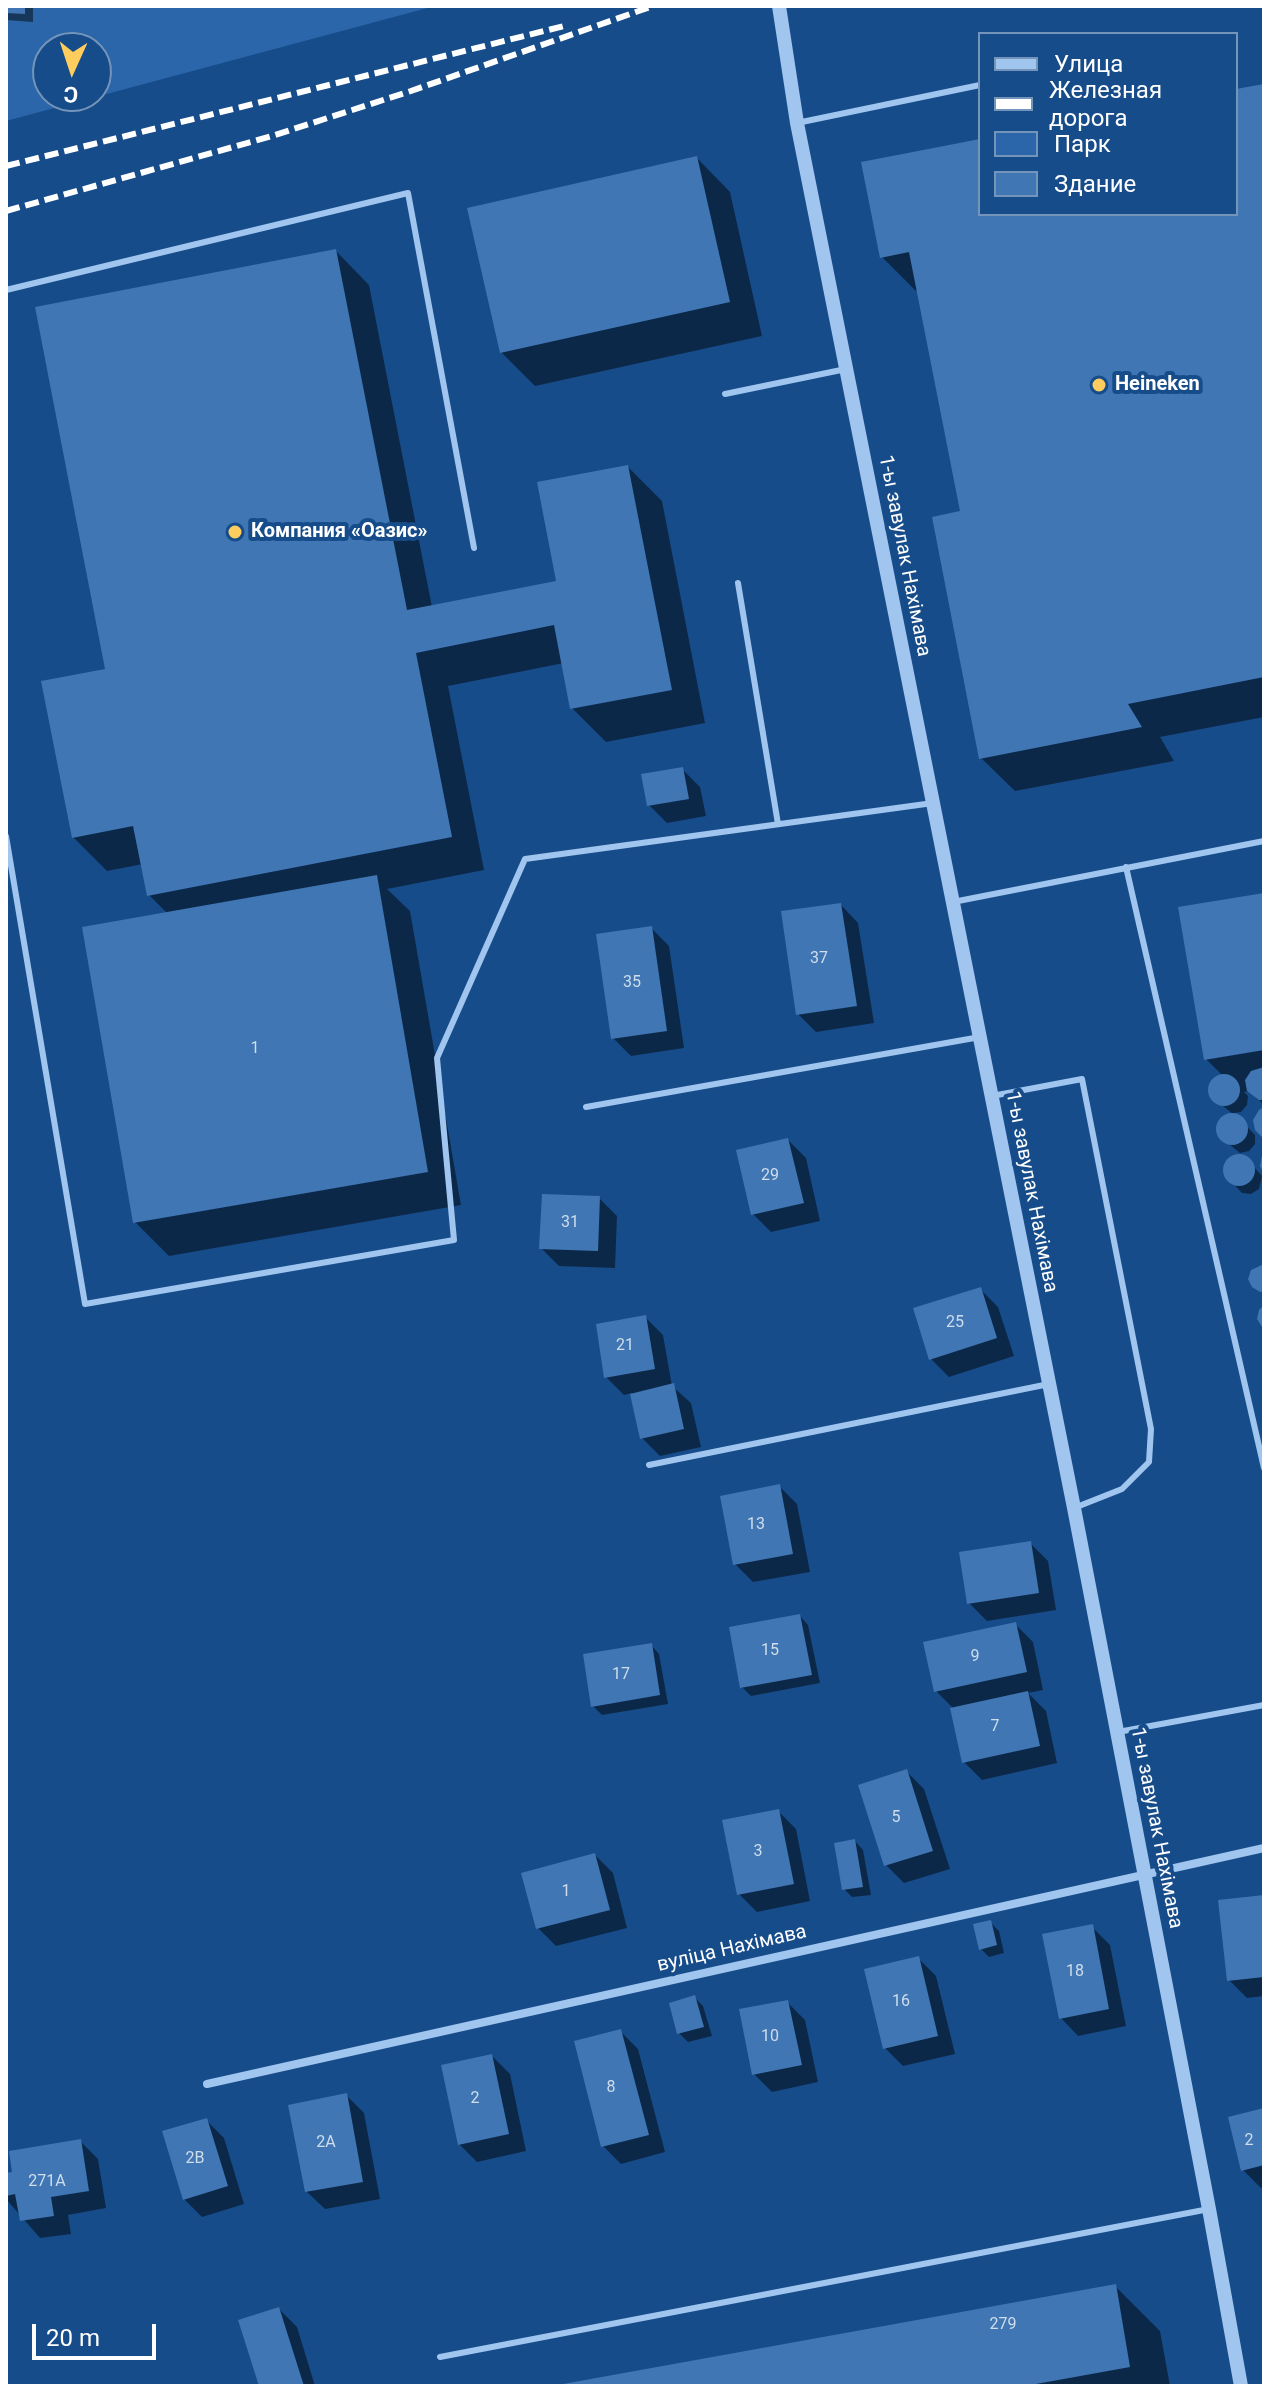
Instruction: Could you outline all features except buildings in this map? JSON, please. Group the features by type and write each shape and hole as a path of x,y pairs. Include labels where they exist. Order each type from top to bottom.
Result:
{"street":[{"name":"1-ы завулак Нахімава","path":"779,6 797,123 1074,1508 1241,2386"},
{"name":"вуліца Нахімава","path":"207,2084 1264,1848"}],"lane":[{"path":"797,123 978,85"},
{"path":"6,290 408,193 474,548"},
{"path":"725,394 846,369"},
{"path":"738,583 778,824"},
{"path":"6,836 85,1304 454,1240 437,1058 525,859 933,803"},
{"path":"953,902 1264,841"},
{"path":"1126,867 1264,1468"},
{"path":"586,1107 980,1037"},
{"path":"992,1096 1082,1079 1151,1429 1149,1462 1122,1489 1074,1508"},
{"path":"649,1465 1049,1384"},
{"path":"1117,1732 1264,1705"},
{"path":"440,2357 1209,2209"}],"green space":[{"path":"6,6 435,6 112,93 112,32 32,32 32,112 40,112 6,121"}],"railway":[{"path":"6,211 272,136 653,6"},
{"path":"6,166 568,25"}],"place":[{"name":"Heineken","path":"1099,385"},
{"name":"Компания «Оазис»","path":"235,532"}]}
